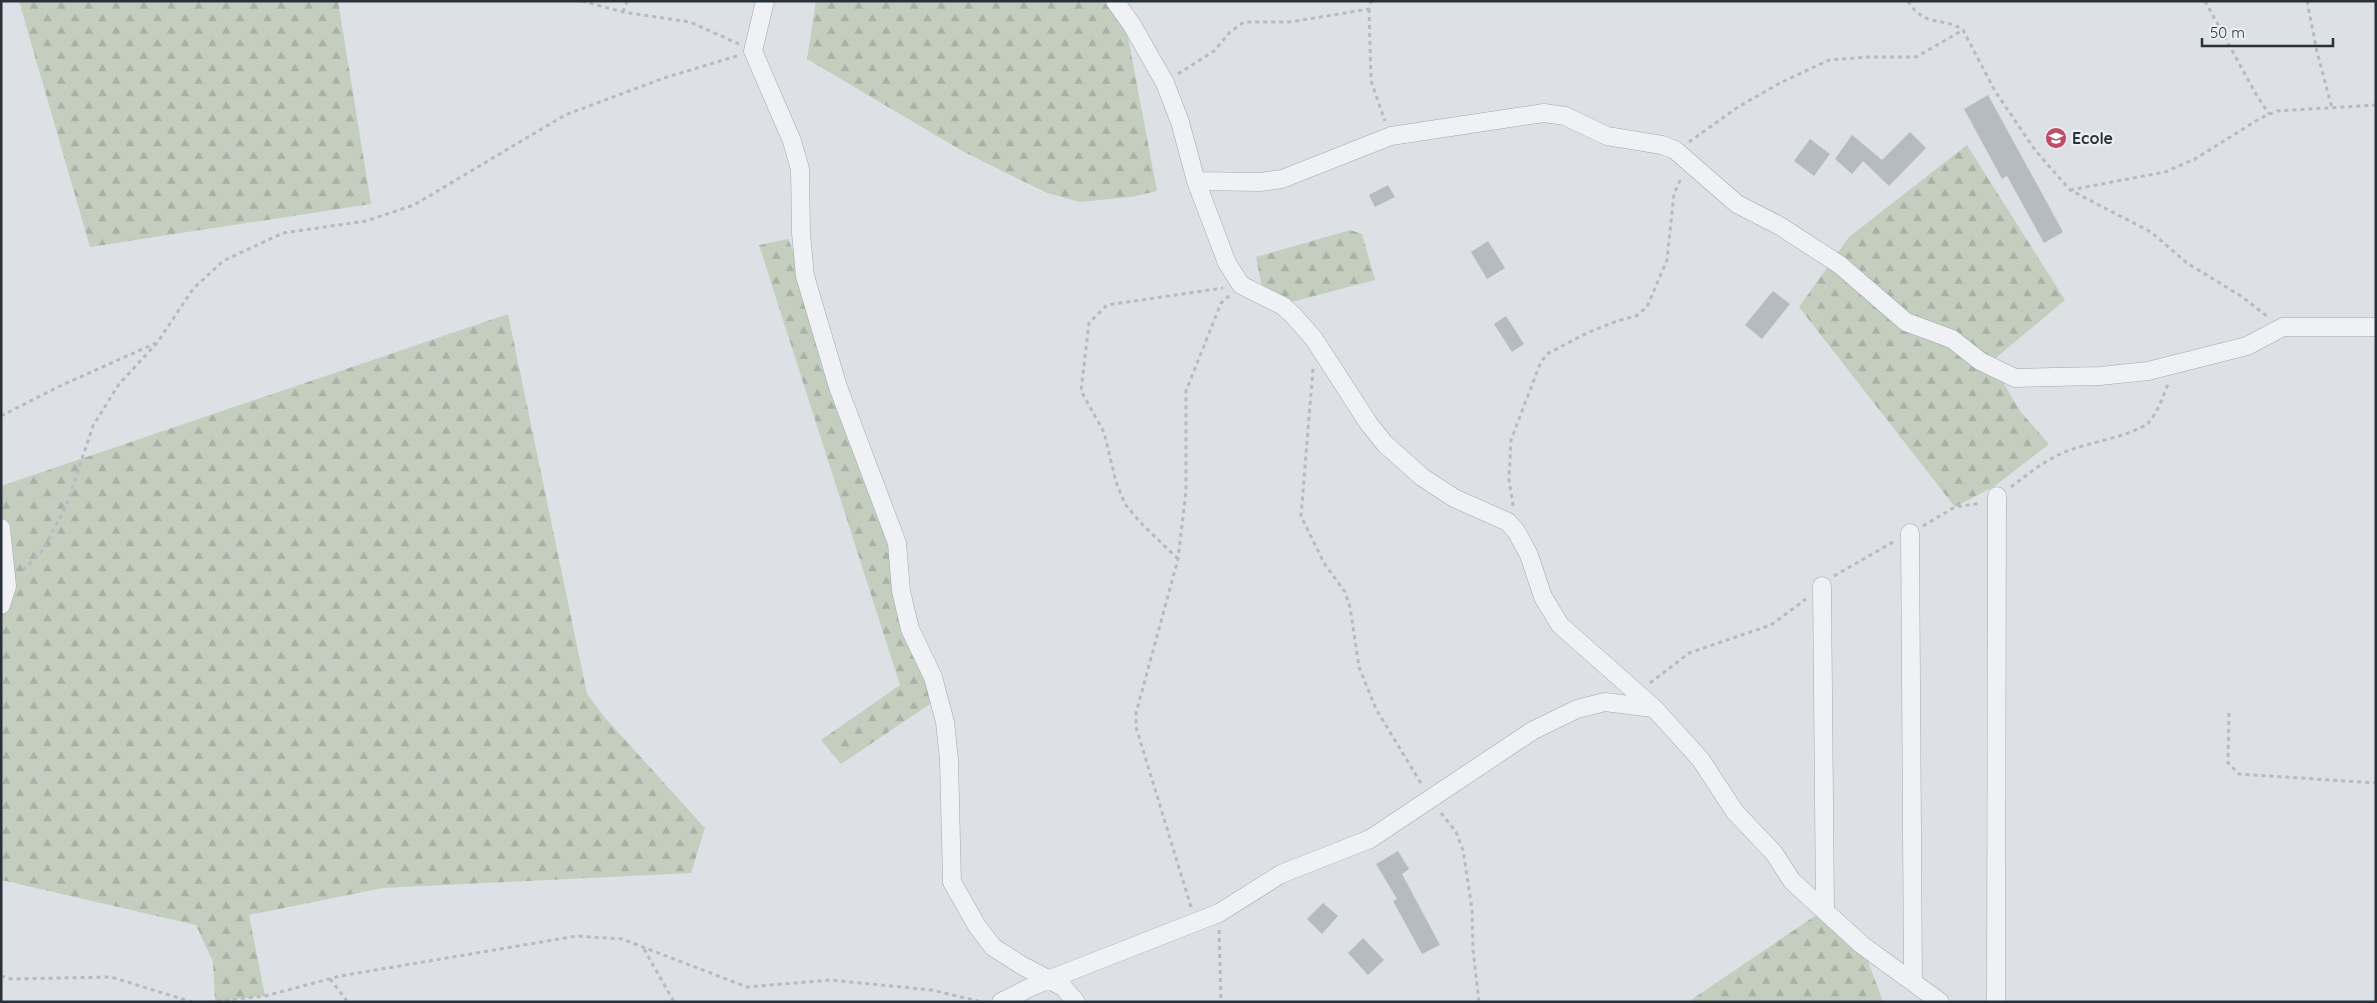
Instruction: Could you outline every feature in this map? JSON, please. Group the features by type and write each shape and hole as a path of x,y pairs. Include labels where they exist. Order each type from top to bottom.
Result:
{"street":[{"path":"765,1 753,51 792,141 800,168 801,233 805,276 838,387 898,543 901,591 910,629 933,677 945,722 949,760 952,882 977,926 993,947 1021,965 1063,987 1076,1002"},
{"path":"1115,1 1132,25 1165,83 1180,122 1196,181 1227,262 1240,285 1283,306 1293,315 1314,339 1364,417 1385,444 1422,476 1454,498 1508,522 1516,531 1529,555 1543,597 1560,625 1654,708 1701,760 1735,812 1774,853 1792,881 1862,944 1940,1002"},
{"path":"1196,181 1260,182 1282,179 1391,136 1544,113 1565,116 1607,136 1662,145 1675,150 1737,204 1780,226 1840,265 1906,322 1952,339 1980,361 2015,378 2100,376 2148,371 2247,346 2284,327 2376,327"},
{"path":"1996,1002 1997,496"},
{"path":"1,528 7,586 1,605"},
{"path":"1910,533 1913,982"},
{"path":"1822,586 1825,909"},
{"path":"1001,1002 1050,979 1219,913 1281,874 1370,839 1532,731 1577,709 1605,702 1654,708"}],"path":[{"path":"582,1 623,12 690,22 753,51"},
{"path":"623,12 627,1"},
{"path":"1371,1 1369,9 1371,81 1391,136"},
{"path":"1908,1 1920,16 1935,23 1958,26 1963,30 1995,91 2035,150 2070,190 2151,232 2187,263 2241,296 2284,327"},
{"path":"2205,1 2257,96 2269,114"},
{"path":"2307,1 2317,52 2332,108"},
{"path":"1165,83 1214,51 1230,32 1244,22 1290,22 1369,9"},
{"path":"1675,150 1706,131 1746,102 1780,83 1829,60 1869,57 1916,58 1963,30"},
{"path":"7,586 43,550 67,504 93,426 120,384 157,343 193,289 223,261 282,233 366,221 414,205 565,116 664,78 753,51"},
{"path":"2070,190 2165,172 2195,159 2269,114 2376,105"},
{"path":"1516,531 1509,479 1511,440 1540,364 1547,354 1587,333 1617,321 1636,316 1647,307 1667,260 1674,194 1689,161"},
{"path":"1178,559 1140,522 1125,504 1116,482 1104,432 1081,391 1089,323 1107,305 1240,285"},
{"path":"1196,922 1136,727 1136,713 1178,559 1186,491 1186,391 1221,303 1240,285"},
{"path":"1,416 85,374 157,343"},
{"path":"1313,366 1301,516 1324,562 1345,592 1350,608 1357,660 1376,709 1430,799 1456,832 1463,850 1472,909 1473,950 1479,1002"},
{"path":"2229,713 2228,763 2239,774 2376,783"},
{"path":"1219,913 1221,1002"},
{"path":"209,1002 265,996 330,979 578,936 622,939 747,987 830,980 932,990 982,1002"},
{"path":"644,949 674,1002"},
{"path":"1,976 11,979 111,977 192,1002"},
{"path":"330,979 348,1002"}],"green space":[{"path":"19,1 338,1 371,204 90,247"},
{"path":"816,1 1115,1 1124,16 1157,191 1131,197 1080,202 1047,193 964,152 807,59"},
{"path":"1967,145 2065,300 1991,362 2020,411 2049,444 1995,486 1955,507 1799,307 1849,237"},
{"path":"1350,230 1362,234 1375,280 1288,303 1262,287 1256,257"},
{"path":"788,239 805,276 897,543 901,591 939,698 841,764 821,740 900,685 759,245"},
{"path":"508,314 587,694 606,719 705,828 691,873 383,888 249,915 265,996 215,1001 213,962 196,925 1,880 1,486"},
{"path":"1825,909 1862,945 1883,1002 1688,1002"}],"building":[{"path":"1988,95 2063,232 2044,243 2007,176 2002,179 1964,109"},
{"path":"1910,132 1926,148 1889,186 1863,161 1852,174 1835,159 1852,135 1882,160"},
{"path":"1810,139 1830,154 1814,176 1794,161"},
{"path":"1388,185 1395,197 1375,207 1369,195"},
{"path":"1488,241 1505,268 1487,279 1471,252"},
{"path":"1773,291 1790,304 1762,339 1745,325"},
{"path":"1506,316 1524,344 1512,352 1494,324"},
{"path":"1398,851 1409,869 1402,874 1440,945 1422,954 1393,901 1397,899 1376,864"},
{"path":"1323,903 1338,916 1322,934 1307,919"},
{"path":"1363,938 1384,960 1368,975 1348,953"}],"place":[{"name":"Ecole","path":"2056,138"}]}
